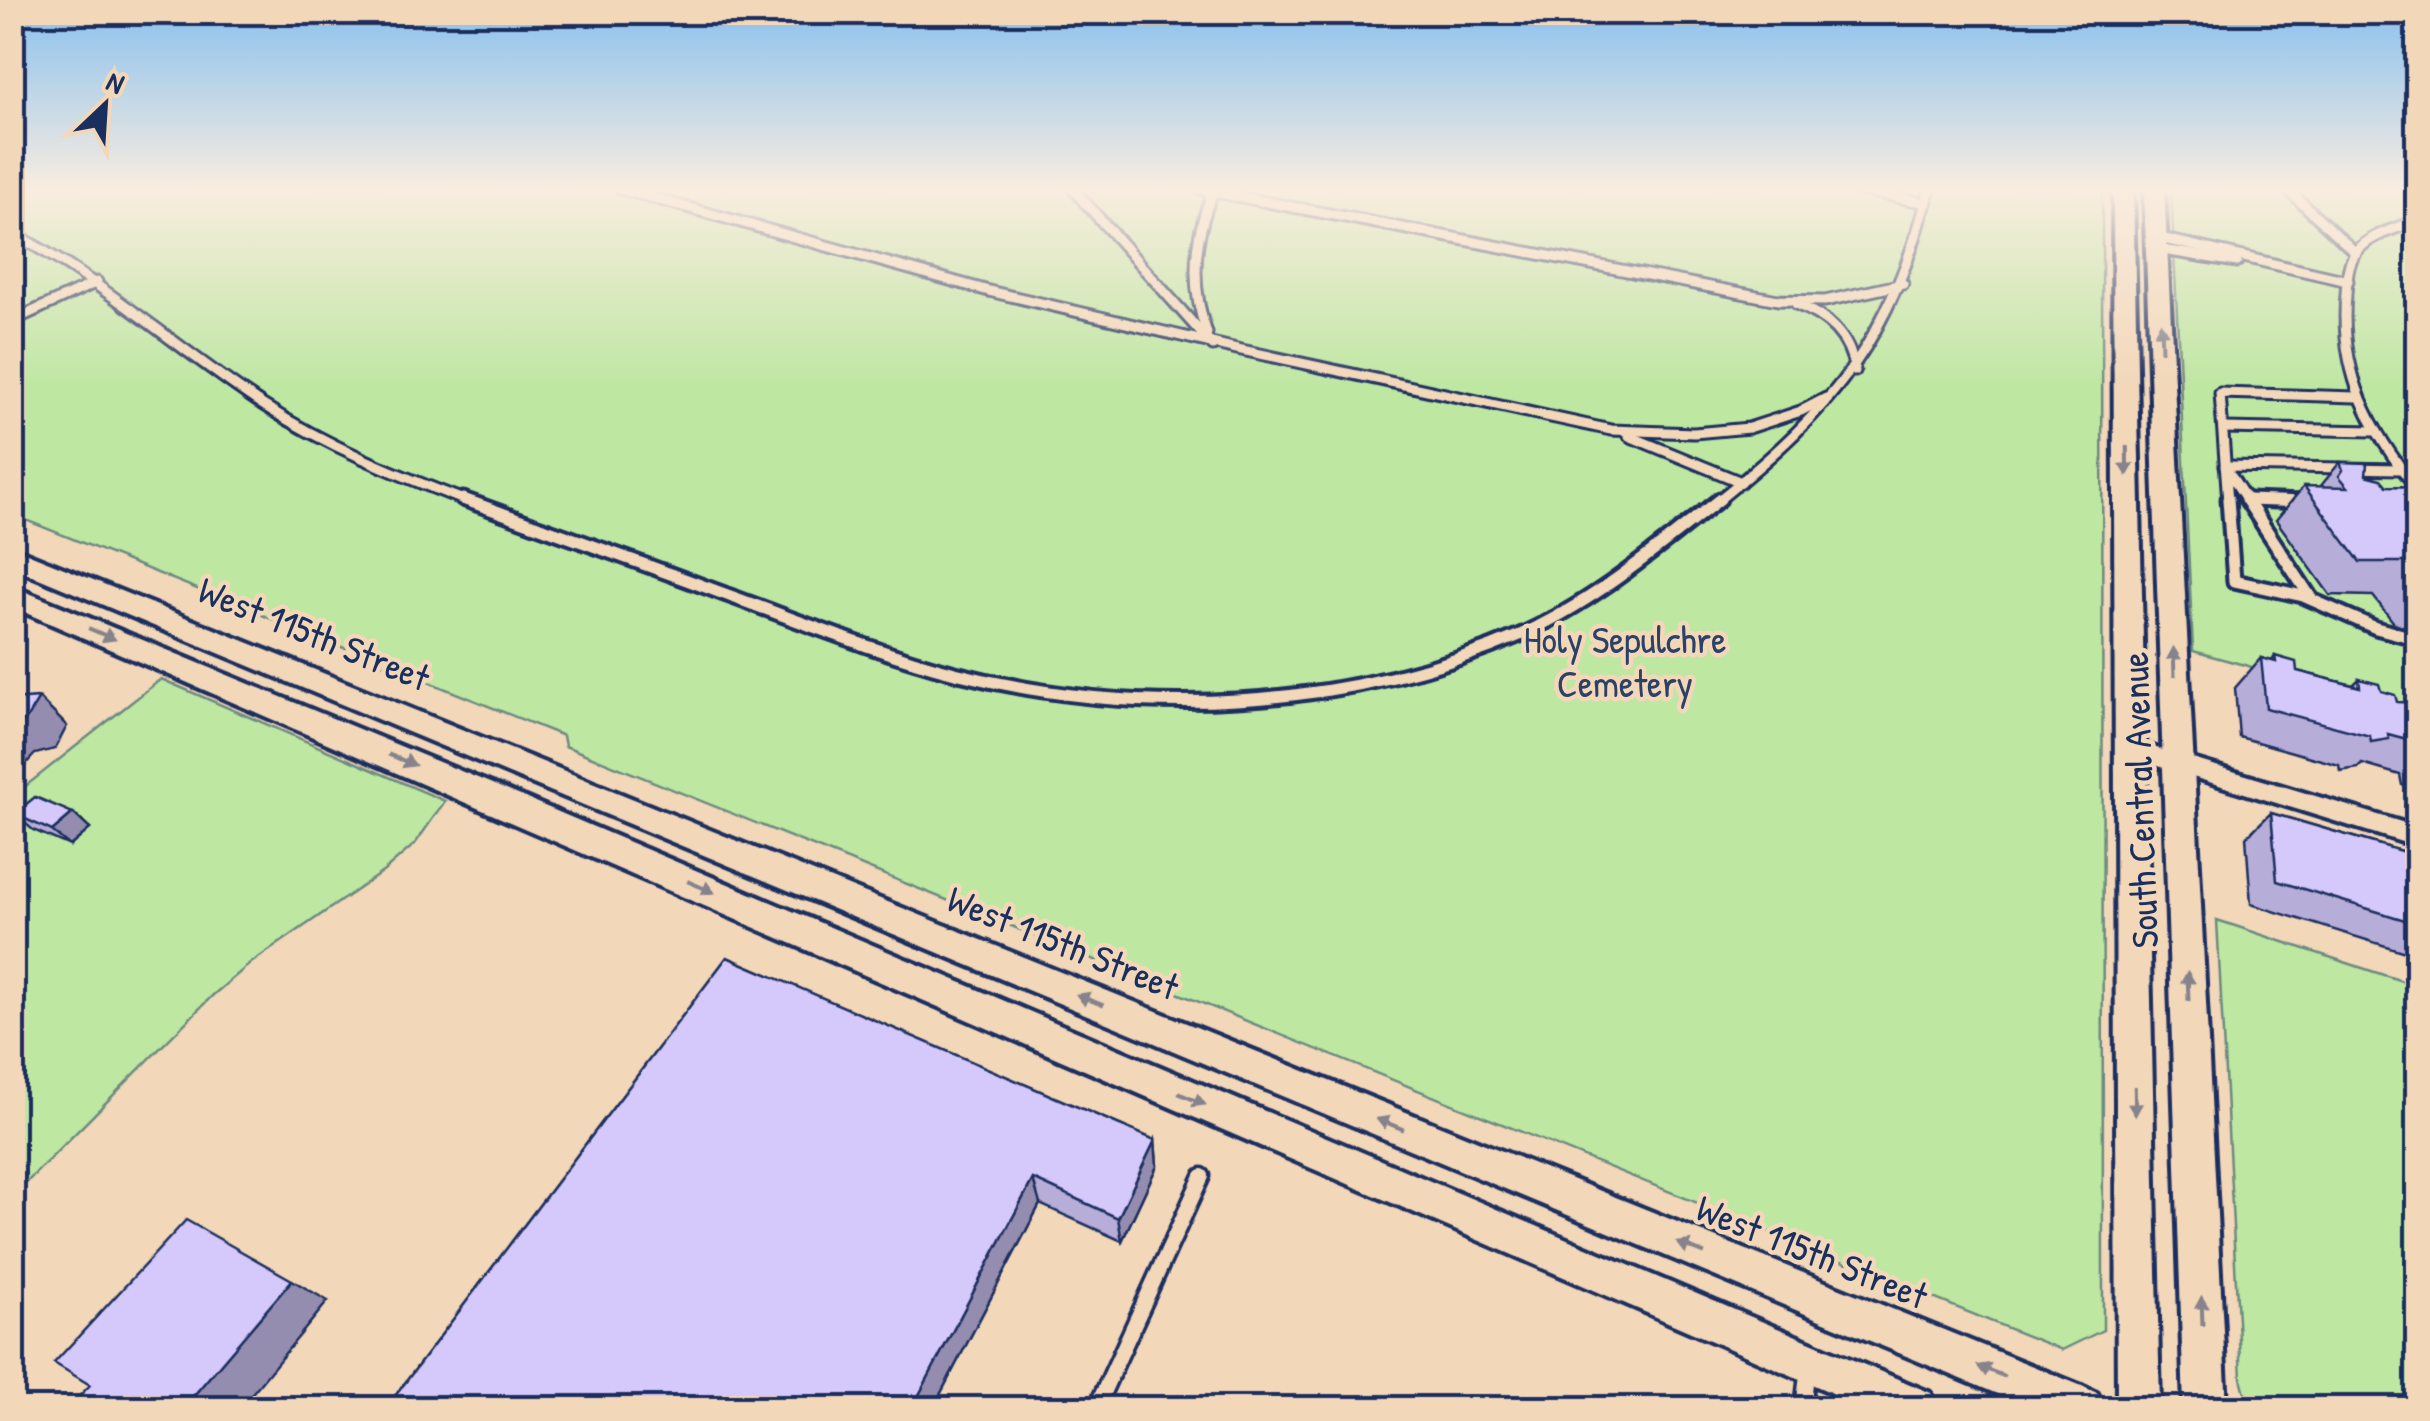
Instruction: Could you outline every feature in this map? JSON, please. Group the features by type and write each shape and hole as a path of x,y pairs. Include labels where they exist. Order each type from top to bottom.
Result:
{"street":[{"name":"South Central Avenue","path":"2124,255 2139,1408"},
{"name":"South Central Avenue","path":"2157,255 2206,1408"},
{"name":"West 115th Street","path":"12,556 2082,1408"},
{"path":"12,596 486,795 1808,1363 1894,1404"},
{"path":"2130,749 2418,837"}],"lane":[{"path":"50,255 97,282 240,391 307,430 382,466 909,659 1004,684 1108,698 1219,699 1331,689 1476,652 1520,635 1586,600 1742,482 1798,435 1843,388 1902,284 1910,255"},
{"path":"854,255 1214,346 1611,430 1658,445 1742,482"},
{"path":"1133,255 1214,346"},
{"path":"1198,255 1200,318 1214,346"},
{"path":"1548,255 1812,310 1836,328 1851,350 1855,371"},
{"path":"2197,255 2348,282"},
{"path":"2355,255 2348,282 2344,345 2356,397 2374,431 2418,490"},
{"path":"12,321 97,282"},
{"path":"1778,300 1825,302 1902,284"},
{"path":"1611,430 1682,434 1734,430 1811,408 1843,388"},
{"path":"2356,397 2220,393 2234,581 2311,598 2342,617 2392,635 2418,638"},
{"path":"2224,428 2374,431"},
{"path":"2225,466 2400,469"},
{"path":"2225,466 2311,598"},
{"path":"2248,500 2306,502"},
{"path":"1096,1408 1202,1176"},
{"path":"1803,1408 1808,1363"}],"green space":[{"name":"Holy Sepulchre Cemetery","path":"12,255 2102,255 2103,1330 2062,1350 565,746 563,736 13,515"},
{"path":"2174,255 2417,255 2417,712 2193,651"},
{"path":"161,679 445,801 415,844 384,871 251,963 213,995 13,1196 13,796"},
{"path":"2217,920 2417,986 2417,1408 2249,1408 2241,1378"}],"building":[{"path":"2340,462 2367,463 2366,475 2381,479 2387,486 2418,487 2418,579 2405,562 2360,562 2304,486 2348,487 2339,476 2343,470"},
{"path":"2275,656 2296,662 2297,671 2360,687 2359,679 2379,684 2381,691 2395,695 2397,702 2418,703 2418,742 2388,734 2389,739 2371,742 2370,736 2266,708 2261,658 2276,662"},
{"path":"39,698 25,721 12,724 12,700"},
{"path":"35,797 73,813 52,831 14,814"},
{"path":"2271,813 2418,856 2418,924 2277,881"},
{"path":"727,957 1155,1140 1118,1218 1033,1179 912,1408 386,1408"},
{"path":"186,1220 292,1280 183,1408 68,1408 90,1385 54,1363"}]}
